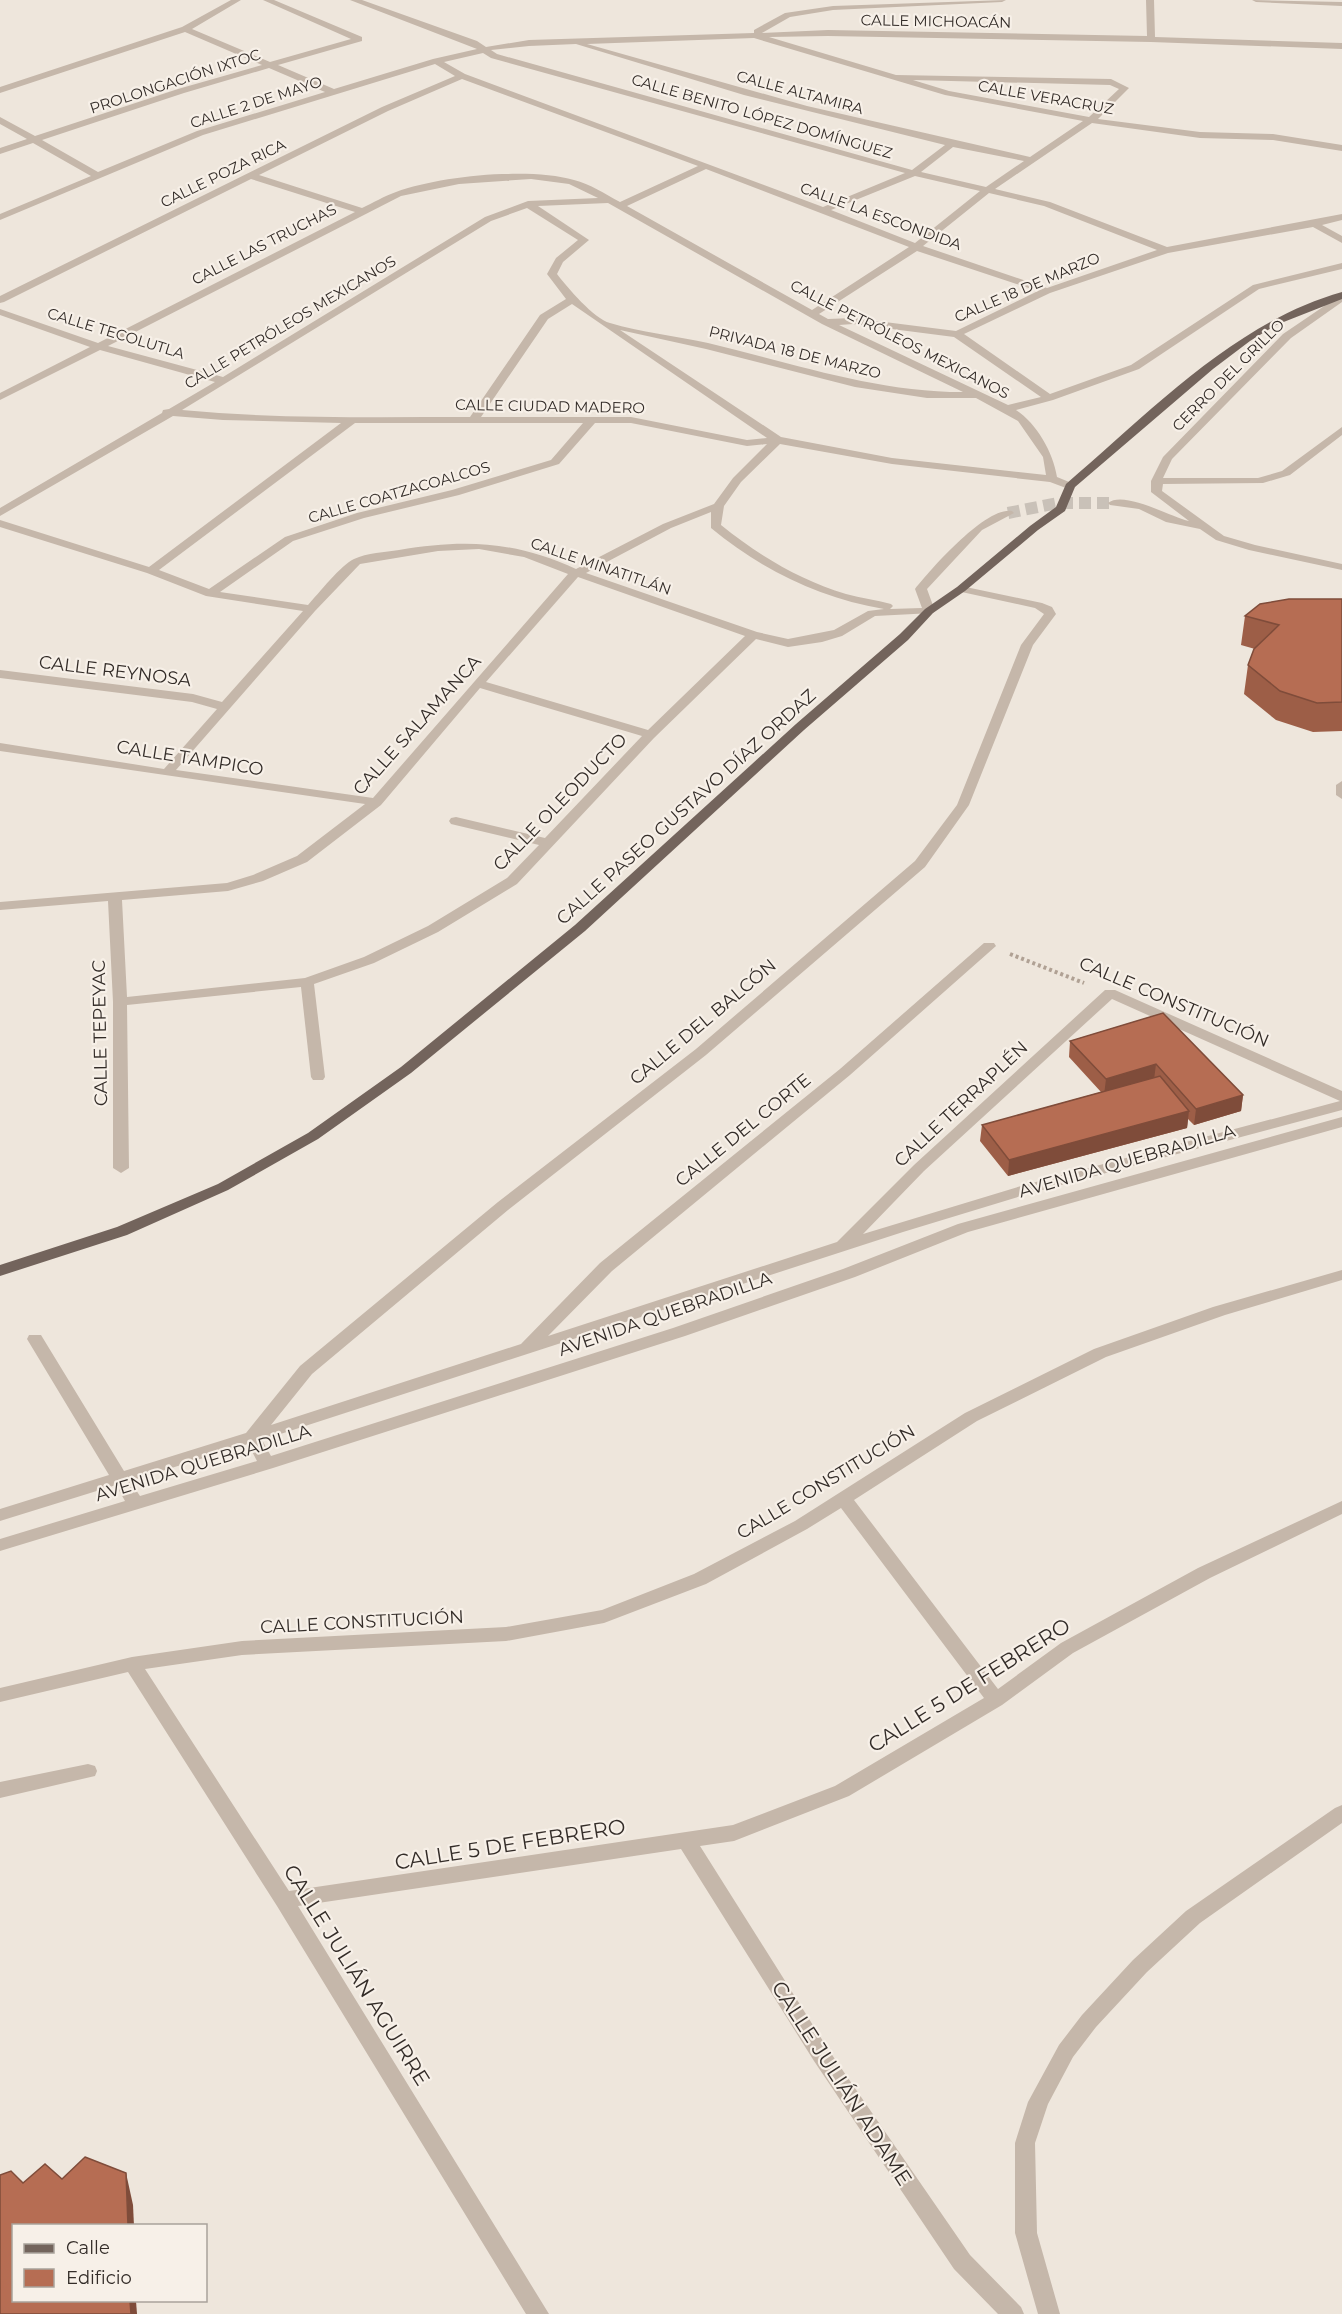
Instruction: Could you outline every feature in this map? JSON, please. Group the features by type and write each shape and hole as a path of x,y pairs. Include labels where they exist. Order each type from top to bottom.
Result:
{"main road":[{"name":"CALLE PASEO GUSTAVO DÍAZ ORDAZ","path":"0,1271 122,1231 223,1187 313,1136 406,1070 580,928 904,637 929,611 961,589 1034,528 1061,509 1070,486 1209,367 1246,339 1280,319 1342,296"}],"street":[{"path":"0,90 185,29 237,0"},
{"name":"PROLONGACIÓN IXTOC","path":"0,151 181,91 359,39 267,0"},
{"name":"CALLE BENITO LÓPEZ DOMÍNGUEZ","path":"354,0 474,43 494,56 915,173 1047,204 1166,250"},
{"path":"752,35 788,15 833,8 1002,0"},
{"path":"1150,0 1151,39"},
{"path":"1256,0 1342,4"},
{"path":"185,29 272,64 333,92"},
{"name":"CALLE MICHOACÁN","path":"529,43 828,33 1151,39 1342,46"},
{"name":"CALLE VERACRUZ","path":"752,35 771,43 899,77 948,93 1091,120 1200,135 1273,137 1342,148"},
{"name":"CALLE ALTAMIRA","path":"566,40 821,113 1030,160"},
{"name":"CALLE 2 DE MAYO","path":"0,217 200,133 436,61 529,43"},
{"name":"CALLE LA ESCONDIDA","path":"436,61 458,74 706,166 916,248 1047,291"},
{"name":"CALLE POZA RICA","path":"0,300 458,74"},
{"path":"812,314 916,248 989,189 1091,120 1125,88 1123,85 1111,82 899,77"},
{"path":"0,120 98,176"},
{"path":"822,211 915,173 951,144"},
{"path":"619,207 706,166"},
{"path":"252,176 361,211"},
{"name":"CALLE LAS TRUCHAS","path":"0,397 96,346 398,194 419,187 510,178 558,179"},
{"name":"CALLE PETRÓLEOS MEXICANOS","path":"558,179 570,181 609,200 826,322 1007,409 1022,419 1048,457 1052,480"},
{"name":"CALLE PETRÓLEOS MEXICANOS","path":"0,513 224,381 488,219 528,204 609,200"},
{"path":"528,204 584,240 559,260 552,274 572,300 604,324 778,440 737,480 718,506 715,526 733,542 776,570 852,599 872,604 929,611 921,589 978,528 1008,513"},
{"name":"CALLE 18 DE MARZO","path":"826,322 852,321 957,334 1047,291 1166,250 1342,217"},
{"path":"1314,224 1342,240"},
{"path":"1007,409 1049,398 1135,367 1256,287 1342,266"},
{"name":"CERRO DEL GRILLO","path":"1156,481 1157,474 1168,457 1287,336 1342,296"},
{"path":"474,419 544,317 572,300"},
{"name":"CALLE TECOLUTLA","path":"0,312 96,346 224,381"},
{"name":"PRIVADA 18 DE MARZO","path":"604,324 707,346 784,368 855,384 927,395 981,395"},
{"path":"957,334 1049,398"},
{"name":"CALLE CIUDAD MADERO","path":"168,412 223,417 352,420 641,421 747,443 778,440 892,461 1052,480 1070,486"},
{"path":"151,571 352,420"},
{"name":"CALLE COATZACOALCOS","path":"210,594 289,539 361,515 455,493 555,462 592,420"},
{"path":"1342,430 1286,472 1259,481 1156,481 1157,492 1220,538 1238,545 1342,567"},
{"path":"1114,503 1141,506 1170,520 1204,528"},
{"name":"CALLE SALAMANCA","path":"0,906 228,887 258,878 302,859 376,802 480,684 565,582 576,573 667,526 718,506"},
{"path":"0,523 151,571 210,594 311,609"},
{"name":"CALLE MINATITLÁN","path":"167,773 311,609 356,562 369,558 477,546 503,549 556,563 576,573 753,635 788,643 838,633 872,613 929,611"},
{"name":"CALLE DEL BALCÓN","path":"252,1437 306,1370 503,1206 701,1052 920,864 963,805 1027,645 1050,614 1048,609 1038,605 961,589"},
{"name":"CALLE OLEODUCTO","path":"120,1002 307,982 369,960 433,929 512,881 650,735 753,635"},
{"name":"CALLE REYNOSA","path":"0,674 193,698 225,706"},
{"path":"480,684 650,735"},
{"name":"CALLE TAMPICO","path":"0,747 376,802"},
{"path":"1342,785 1342,795"},
{"path":"456,821 548,843"},
{"name":"CALLE TEPEYAC","path":"115,897 120,1002 121,1168"},
{"name":"CALLE DEL CORTE","path":"525,1349 606,1268 844,1072 989,946"},
{"path":"307,982 318,1077"},
{"name":"CALLE CONSTITUCIÓN","path":"1110,993 1342,1097"},
{"name":"CALLE TERRAPLÉN","path":"841,1247 919,1168 1110,993"},
{"name":"AVENIDA QUEBRADILLA","path":"0,1515 252,1437 1026,1189 1342,1105"},
{"name":"AVENIDA QUEBRADILLA","path":"0,1545 267,1464 689,1328 849,1273 963,1228 1342,1122"},
{"name":"CALLE CONSTITUCIÓN","path":"0,1695 132,1664 242,1648 506,1634 604,1616 700,1579 801,1525 971,1417 1100,1353 1219,1311 1342,1275"},
{"path":"35,1339 135,1503"},
{"path":"252,1437 267,1464"},
{"path":"843,1497 996,1700"},
{"name":"CALLE 5 DE FEBRERO","path":"284,1900 734,1833 842,1791 996,1700 1067,1648 1204,1573 1342,1507"},
{"name":"CALLE JULIÁN AGUIRRE","path":"132,1664 284,1900 538,2314"},
{"path":"0,1790 88,1771"},
{"path":"1049,2314 1026,2233 1025,2143 1038,2102 1066,2051 1089,2021 1140,1965 1193,1917 1342,1813"},
{"name":"CALLE JULIÁN ADAME","path":"686,1840 821,2055 962,2262 1013,2314"}],"path":[{"name":"CALLE CONSTITUCIÓN","path":"989,946 1110,993"}],"building":[{"path":"1289,599 1342,599 1342,702 1317,703 1280,691 1248,665 1254,649 1279,625 1245,616 1260,604"},
{"path":"1163,1013 1243,1095 1196,1109 1156,1064 1106,1079 1070,1041"},
{"path":"1160,1076 1189,1111 1009,1160 982,1125"},
{"path":"85,2157 126,2173 128,2224 12,2224 12,2302 130,2302 131,2314 0,2314 0,2175 11,2171 23,2183 45,2164 62,2179"}],"tunnel":[{"path":"1008,513 1058,503 1114,503"}]}
